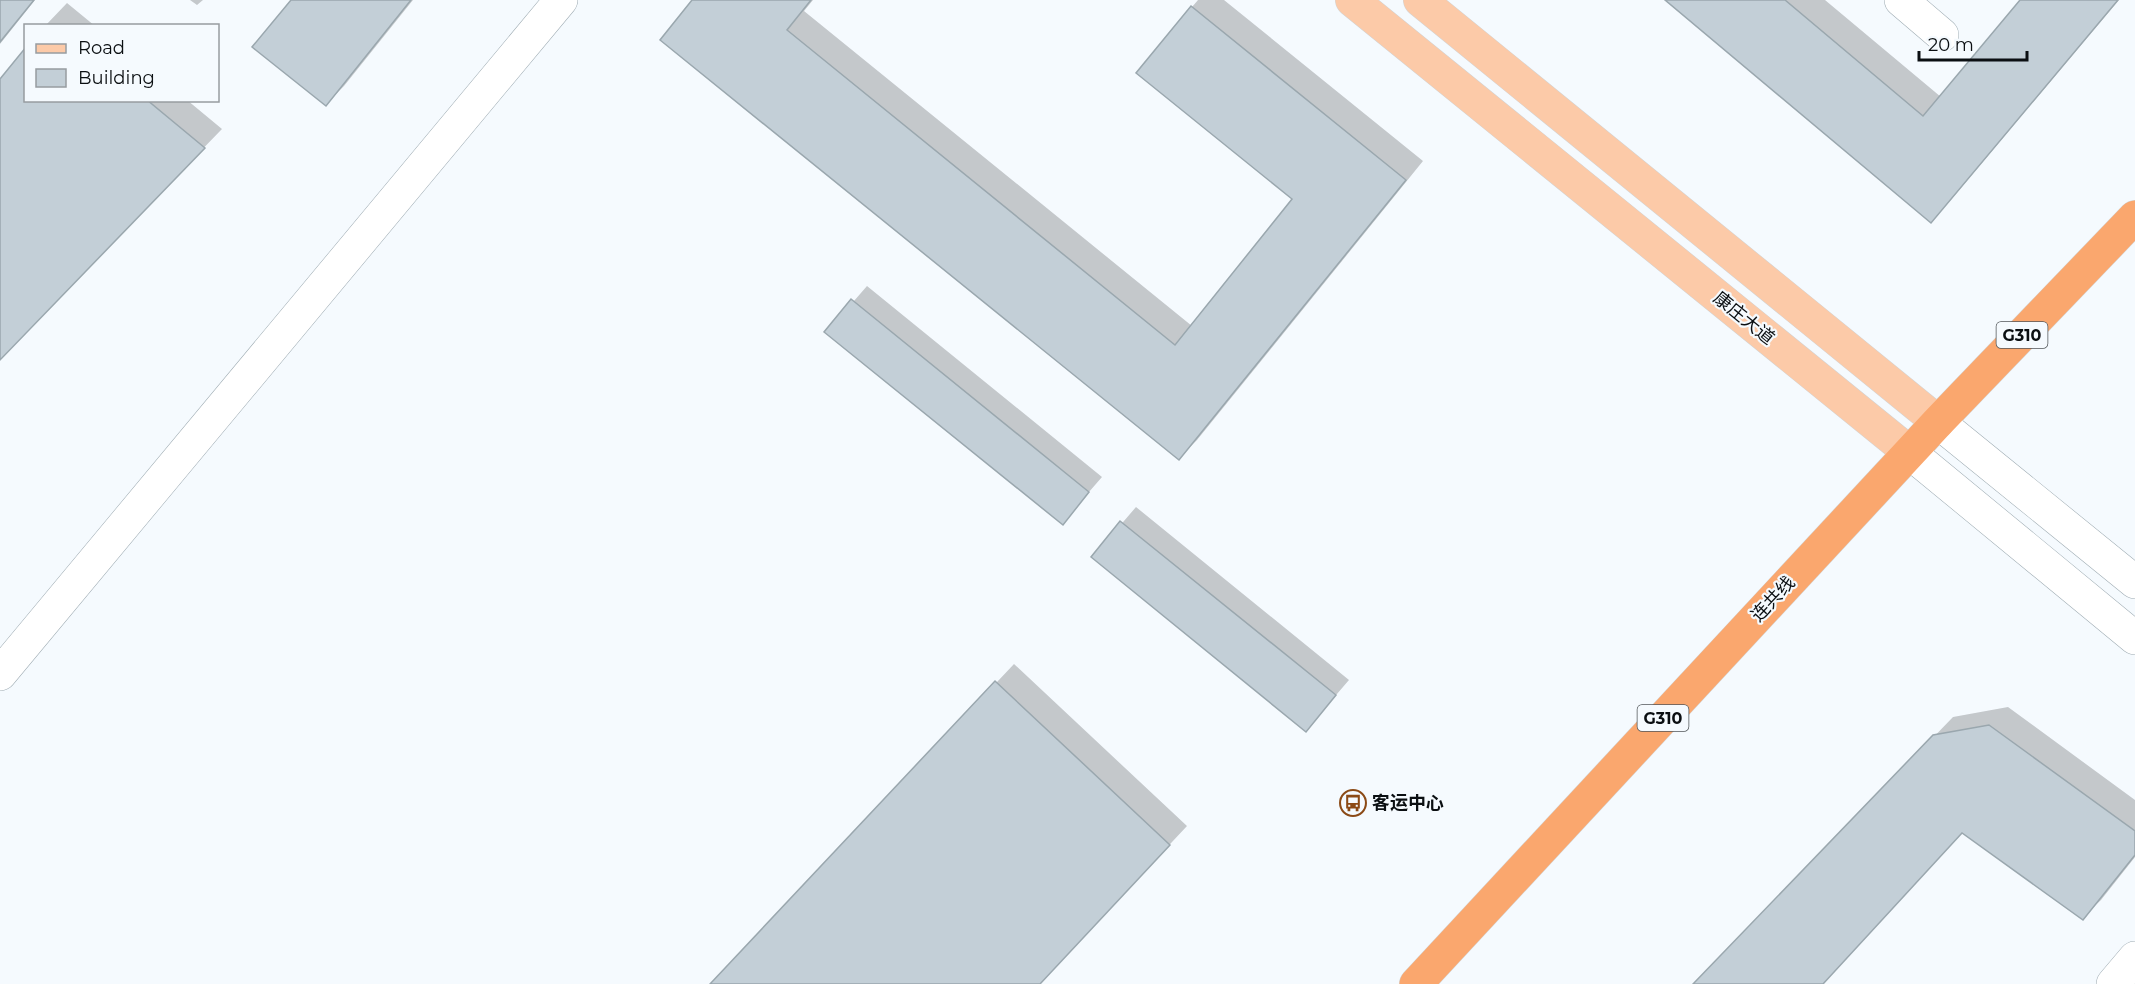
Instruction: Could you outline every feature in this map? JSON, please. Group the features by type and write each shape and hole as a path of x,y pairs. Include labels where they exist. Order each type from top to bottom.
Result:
{"highway":[{"name":"连共线","path":"1416,984 1909,452 2135,217"}],"main road":[{"name":"康庄大道","path":"1352,0 1909,452"},
{"path":"1420,0 1938,422"}],"street":[{"path":"0,674 561,0"},
{"path":"1901,0 1942,35"},
{"path":"1938,422 2135,582"},
{"name":"康庄大道","path":"1909,452 2135,638"},
{"path":"2113,984 2135,958"}],"building":[{"path":"0,0 34,0 0,42"},
{"path":"291,0 411,0 326,106 252,47"},
{"path":"692,0 811,0 787,30 1175,345 1292,199 1136,73 1191,6 1406,180 1179,460 660,40"},
{"path":"1665,0 1785,0 1923,116 2020,0 2118,0 1931,223"},
{"path":"24,49 24,102 149,102 205,148 0,360 0,79"},
{"path":"851,299 1089,492 1063,525 824,332"},
{"path":"1120,521 1336,695 1306,732 1091,557"},
{"path":"995,681 1170,845 1040,984 710,984"},
{"path":"1989,725 2135,831 2135,855 2083,920 1962,833 1823,984 1693,984 1933,735"}],"place":[{"name":"客运中心","path":"1353,803"}]}
